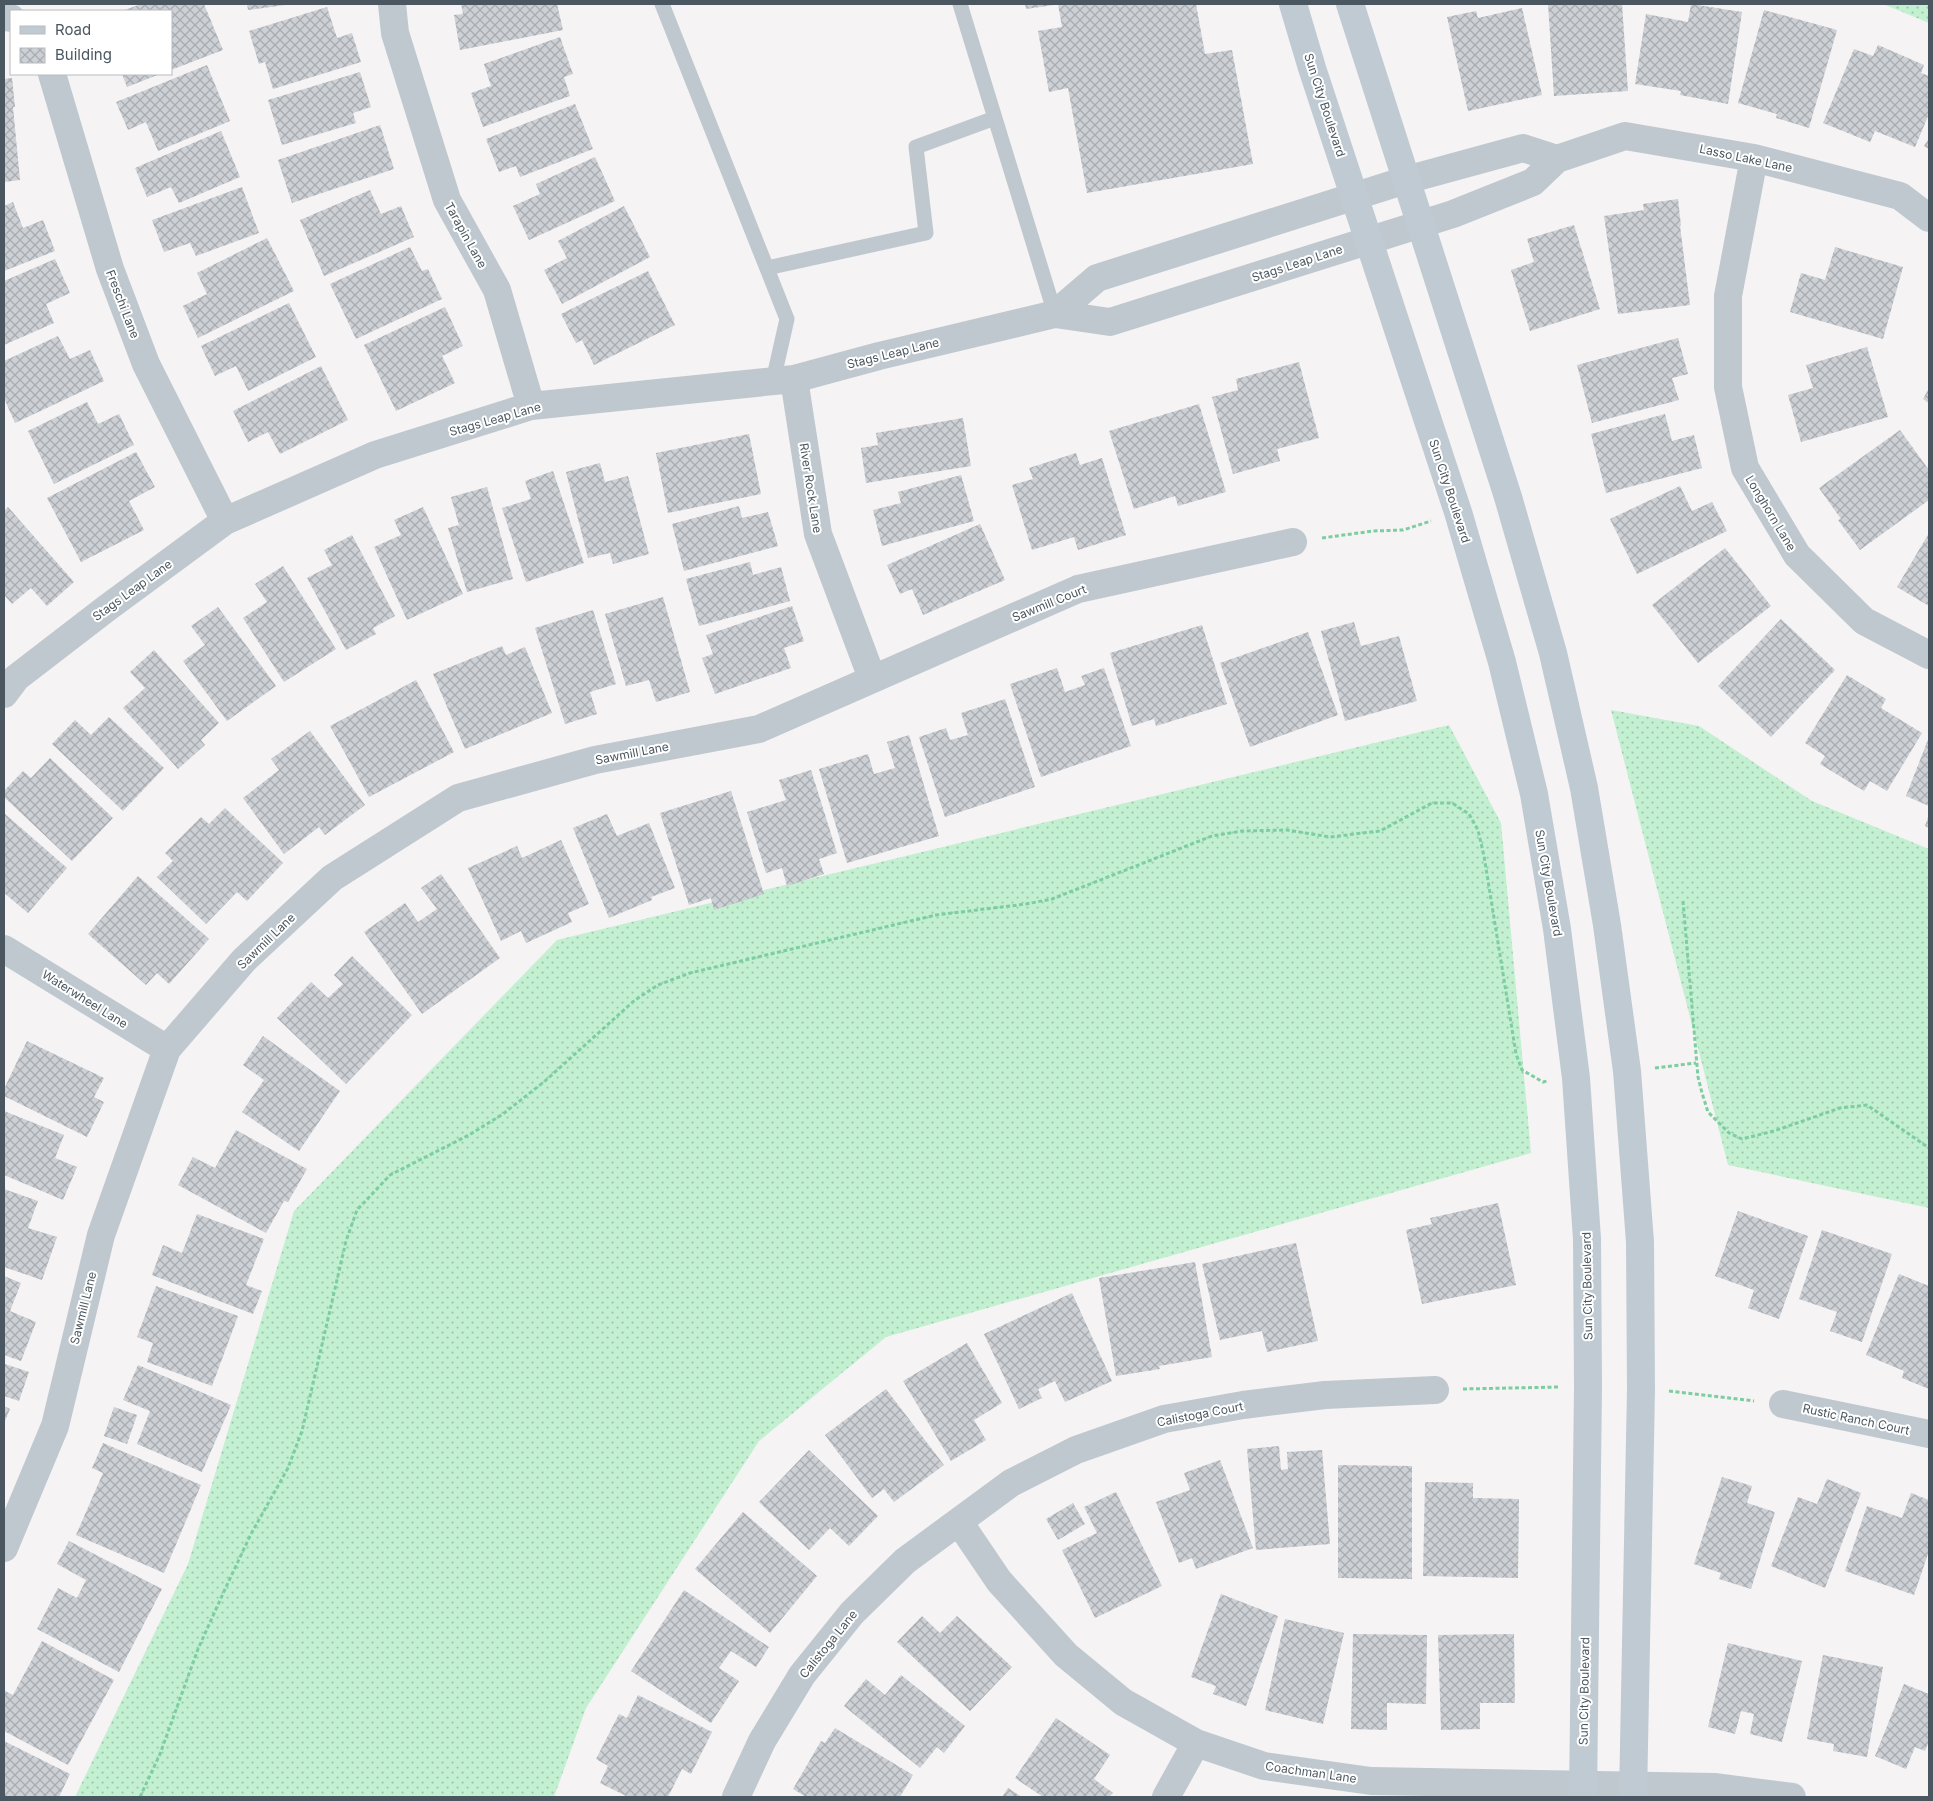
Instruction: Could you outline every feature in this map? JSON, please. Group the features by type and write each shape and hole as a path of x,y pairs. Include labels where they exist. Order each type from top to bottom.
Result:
{"street":[{"name":"Tarapin Lane","path":"392,4 395,33 447,200 497,290 531,406"},
{"name":"Sun City Boulevard","path":"1293,4 1458,512 1502,662 1534,794 1557,929 1576,1078 1586,1220 1588,1386 1608,1790"},
{"path":"1350,4 1406,180 1407,228 1508,497 1553,653 1584,788 1607,926 1627,1071 1640,1242 1641,1388 1608,1790"},
{"name":"Freschi Lane","path":"52,75 110,269 146,364 226,521"},
{"name":"Lasso Lake Lane","path":"1407,228 1453,214 1533,182 1557,159 1625,136 1754,158 1900,196 1929,218"},
{"path":"1406,180 1523,148 1557,159"},
{"name":"Longhorn Lane","path":"1754,158 1728,296 1728,386 1745,468 1797,556 1864,621 1929,655"},
{"name":"Stags Leap Lane","path":"1055,314 1097,278 1406,180"},
{"name":"Stags Leap Lane","path":"4,694 16,678 99,614 226,521 375,454 531,406 783,380 1055,314 1110,322 1407,228"},
{"name":"River Rock Lane","path":"783,380 818,534 872,678"},
{"name":"Sawmill Court","path":"872,678 1078,589 1293,542"},
{"name":"Sawmill Lane","path":"4,1548 55,1426 101,1235 167,1049 244,960 332,878 458,798 595,760 759,728 872,678"},
{"name":"Waterwheel Lane","path":"4,949 167,1049"},
{"name":"Calistoga Court","path":"959,1522 1011,1483 1068,1454 1164,1419 1244,1405 1324,1395 1435,1390"},
{"name":"Rustic Ranch Court","path":"1783,1404 1929,1434"},
{"name":"Coachman Lane","path":"959,1522 999,1581 1066,1654 1123,1702 1196,1743 1264,1766 1371,1781 1608,1790 1714,1787 1792,1797"},
{"name":"Calistoga Lane","path":"736,1797 762,1741 802,1675 852,1612 905,1561 959,1522"},
{"path":"1166,1797 1196,1743"}],"lane":[{"path":"662,4 787,319 783,380"},
{"path":"960,4 1055,314"},
{"path":"767,268 926,233 916,148 995,118"}],"path":[{"path":"1293,542 1373,531 1403,530 1458,512"},
{"path":"140,1797 160,1754 198,1649 251,1534 272,1500 288,1468 302,1431 346,1241 357,1210 390,1174 469,1135 503,1114 545,1081 635,1000 658,985 690,973 936,914 1026,904 1052,899 1212,836 1242,831 1287,830 1330,837 1380,831 1432,803 1452,803 1470,814 1478,830 1516,1054 1522,1070 1543,1082"},
{"path":"1683,901 1698,1077 1708,1112 1729,1133 1742,1140 1774,1132 1840,1108 1867,1105 1929,1148"},
{"path":"1435,1390 1588,1386"},
{"path":"1641,1388 1783,1404"}],"green space":[{"path":"1883,4 1929,4 1929,23"},
{"path":"1611,710 1699,726 1812,801 1929,849 1929,1208 1728,1165"},
{"path":"1449,725 1501,823 1531,1153 886,1337 759,1441 586,1708 554,1797 75,1797 188,1564 294,1211 557,940"}],"building":[{"path":"141,4 204,4 223,50 172,70 172,10 125,10"},
{"path":"247,4 285,4 285,5 248,10"},
{"path":"461,4 557,4 563,30 460,50 454,15 463,14"},
{"path":"1025,4 1054,4 1054,5 1026,9"},
{"path":"1058,4 1196,4 1205,54 1232,50 1253,164 1087,193 1068,88 1049,92 1038,31 1062,27"},
{"path":"1548,4 1622,4 1628,91 1554,96"},
{"path":"1691,4 1742,12 1728,104 1680,95 1681,91 1635,84 1646,14 1688,22"},
{"path":"327,7 337,38 352,33 361,62 273,89 265,62 259,64 249,31"},
{"path":"1522,8 1542,95 1468,111 1447,17 1476,11 1478,18"},
{"path":"1764,10 1837,30 1809,128 1776,118 1777,114 1738,103"},
{"path":"560,37 573,74 564,77 570,96 483,127 471,93 491,86 484,64"},
{"path":"1878,45 1924,65 1921,73 1929,76 1929,114 1915,147 1875,131 1870,142 1823,123 1854,49 1873,56"},
{"path":"207,65 230,121 158,151 146,122 128,130 116,102"},
{"path":"360,72 371,107 353,113 356,123 282,145 268,100"},
{"path":"122,75 157,75 127,87"},
{"path":"12,78 20,180 4,182 4,79"},
{"path":"575,104 593,149 520,177 516,166 499,172 486,139"},
{"path":"380,125 394,169 292,203 278,160"},
{"path":"221,131 240,177 179,203 171,187 147,197 135,168"},
{"path":"1929,138 1929,149 1924,146"},
{"path":"595,157 615,201 529,240 513,206 540,194 536,184"},
{"path":"242,187 259,233 196,256 190,243 164,252 152,220"},
{"path":"370,190 381,214 401,206 414,237 324,276 300,220"},
{"path":"1678,199 1690,305 1618,314 1604,216 1644,210 1643,204"},
{"path":"13,202 23,228 43,220 55,251 4,271 4,206"},
{"path":"624,206 650,257 562,304 544,270 567,258 558,241"},
{"path":"1574,225 1600,309 1530,331 1511,270 1534,262 1527,239"},
{"path":"267,238 294,291 198,338 183,306 207,294 197,273"},
{"path":"410,247 422,271 428,269 442,299 356,339 330,284"},
{"path":"1835,247 1903,267 1883,339 1790,312 1801,273 1825,280"},
{"path":"55,259 70,293 46,304 54,323 4,345 4,281"},
{"path":"648,271 675,325 594,365 582,340 576,343 561,314"},
{"path":"289,303 316,357 248,391 236,366 215,376 201,346"},
{"path":"445,307 463,346 442,356 455,383 396,411 364,345"},
{"path":"58,336 70,359 90,350 104,381 15,423 4,398 4,361"},
{"path":"1678,338 1688,374 1672,378 1679,400 1592,423 1577,365"},
{"path":"1867,347 1888,417 1801,442 1788,395 1813,388 1806,365"},
{"path":"1299,362 1319,438 1277,449 1280,461 1233,474 1212,397 1238,390 1236,379"},
{"path":"321,366 348,420 280,454 268,432 248,442 233,411"},
{"path":"1929,388 1929,403 1923,399"},
{"path":"87,402 98,424 119,414 134,445 54,484 28,431"},
{"path":"1199,404 1226,492 1178,506 1175,496 1134,509 1109,431"},
{"path":"1665,414 1672,441 1694,435 1702,468 1606,493 1591,434"},
{"path":"963,418 971,466 866,483 861,448 878,445 876,433"},
{"path":"1900,430 1929,470 1929,500 1860,550 1838,520 1841,519 1819,488"},
{"path":"749,434 761,494 668,513 656,453"},
{"path":"136,452 155,487 129,501 144,530 81,562 47,498"},
{"path":"1076,453 1080,465 1102,458 1126,535 1078,550 1074,537 1032,550 1012,485 1033,479 1029,468"},
{"path":"600,463 605,482 628,476 649,554 613,564 610,553 588,558 566,472"},
{"path":"553,471 584,563 526,582 502,508 531,499 525,481"},
{"path":"961,475 974,521 882,546 873,510 901,503 898,492"},
{"path":"1680,486 1692,511 1712,502 1727,531 1637,574 1610,519"},
{"path":"487,487 513,579 467,592 448,528 459,525 451,497"},
{"path":"739,506 742,518 768,512 778,546 684,571 672,524"},
{"path":"8,507 74,582 47,606 31,588 12,604 4,595 4,511"},
{"path":"423,507 463,594 407,620 374,547 401,535 394,520"},
{"path":"980,524 1005,580 923,615 912,589 900,594 887,565"},
{"path":"1929,533 1929,606 1897,587"},
{"path":"352,535 395,616 373,628 376,634 346,650 307,578 332,565 324,550"},
{"path":"1725,548 1771,606 1698,663 1652,605"},
{"path":"750,562 753,575 781,567 790,601 699,626 686,579"},
{"path":"283,566 336,649 284,682 243,618 267,602 255,584"},
{"path":"663,597 690,692 656,702 649,680 626,686 605,614"},
{"path":"792,606 804,641 784,648 791,668 715,694 702,658 713,654 706,635"},
{"path":"218,607 276,686 227,721 183,661 205,645 191,626"},
{"path":"593,610 616,684 590,692 597,714 565,724 535,628"},
{"path":"1781,619 1835,670 1771,737 1718,686"},
{"path":"1354,622 1361,646 1399,636 1417,701 1345,721 1321,631"},
{"path":"1202,625 1227,704 1156,726 1154,719 1132,726 1110,653"},
{"path":"1308,632 1338,715 1250,747 1220,663"},
{"path":"502,646 506,655 525,647 552,713 465,749 433,674"},
{"path":"154,650 219,723 201,740 205,745 178,769 123,708 145,688 130,672"},
{"path":"1057,668 1065,692 1085,685 1081,676 1104,668 1131,746 1041,777 1010,684"},
{"path":"1847,675 1886,699 1881,708 1922,733 1887,791 1870,781 1864,791 1820,764 1825,756 1805,743"},
{"path":"416,680 454,752 369,797 330,726"},
{"path":"1005,699 1035,787 945,817 919,737 946,728 950,740 968,735 961,713"},
{"path":"109,717 164,768 123,811 52,744 75,720 91,735"},
{"path":"310,731 365,805 325,835 319,827 284,854 243,798 279,770 271,759"},
{"path":"909,735 939,836 847,863 819,769 868,754 874,774 895,768 887,742"},
{"path":"1929,737 1929,806 1906,796"},
{"path":"50,758 113,818 72,861 4,797 4,791 23,771 31,778"},
{"path":"811,770 837,853 819,859 824,874 787,886 782,868 766,873 747,812 786,800 779,780"},
{"path":"731,791 764,894 714,910 711,898 689,905 660,813"},
{"path":"225,808 283,863 247,901 237,892 206,924 157,877 173,861 165,853 201,817 209,824"},
{"path":"4,813 67,868 28,913 4,893"},
{"path":"607,814 617,836 649,823 675,888 651,897 652,900 609,918 573,828"},
{"path":"1929,814 1929,828 1925,826"},
{"path":"561,840 589,904 568,913 572,922 526,943 521,931 501,941 468,868 517,846 522,858"},
{"path":"441,874 500,958 422,1014 364,932 405,903 418,922 437,909 421,888"},
{"path":"138,876 209,939 169,984 157,973 146,985 88,934"},
{"path":"352,956 412,1015 346,1084 277,1018 311,982 328,998 343,984 334,975"},
{"path":"263,1036 340,1091 299,1151 242,1112 264,1080 243,1065"},
{"path":"27,1041 104,1078 94,1097 104,1102 87,1137 4,1096 4,1089"},
{"path":"4,1111 64,1135 55,1158 77,1167 63,1200 4,1175"},
{"path":"236,1130 307,1169 288,1202 284,1201 266,1233 178,1185 193,1157 215,1168"},
{"path":"4,1189 38,1201 28,1228 57,1237 42,1280 4,1267"},
{"path":"1498,1203 1516,1285 1422,1304 1406,1230 1432,1224 1430,1218"},
{"path":"1738,1211 1808,1236 1779,1319 1748,1308 1754,1290 1715,1276"},
{"path":"197,1214 264,1239 246,1285 262,1291 253,1314 152,1275 163,1245 182,1253"},
{"path":"1822,1230 1892,1254 1862,1342 1830,1331 1837,1312 1799,1299"},
{"path":"1296,1243 1318,1341 1267,1352 1262,1331 1220,1340 1202,1264"},
{"path":"1195,1262 1212,1357 1159,1366 1160,1369 1116,1376 1099,1278"},
{"path":"1899,1274 1929,1286 1929,1389 1902,1378 1904,1371 1866,1355"},
{"path":"4,1276 21,1283 10,1311 36,1322 21,1361 4,1355"},
{"path":"156,1286 238,1316 212,1386 147,1362 153,1343 137,1337"},
{"path":"1072,1293 1112,1381 1065,1402 1055,1381 1038,1389 1042,1398 1019,1409 984,1334"},
{"path":"967,1343 1002,1403 974,1420 986,1440 951,1461 903,1381"},
{"path":"5,1364 29,1372 19,1401 4,1396"},
{"path":"138,1365 231,1405 202,1472 137,1444 150,1411 123,1400"},
{"path":"886,1389 944,1465 894,1502 884,1489 872,1498 825,1435"},
{"path":"4,1406 10,1409 4,1423"},
{"path":"114,1407 137,1415 127,1444 104,1436"},
{"path":"103,1443 201,1485 164,1573 76,1535 103,1473 92,1468"},
{"path":"1279,1446 1281,1470 1288,1469 1287,1452 1322,1450 1330,1544 1256,1550 1247,1449"},
{"path":"809,1450 878,1516 849,1546 830,1528 809,1550 759,1502"},
{"path":"1220,1460 1253,1548 1196,1569 1192,1558 1179,1563 1156,1502 1190,1490 1184,1473"},
{"path":"1338,1465 1412,1466 1412,1579 1338,1578"},
{"path":"1722,1477 1752,1486 1747,1503 1775,1512 1751,1589 1719,1579 1721,1573 1694,1564"},
{"path":"1827,1479 1861,1493 1825,1588 1771,1566 1798,1497 1817,1504"},
{"path":"1425,1482 1473,1483 1473,1498 1519,1499 1518,1578 1423,1576"},
{"path":"1116,1492 1162,1586 1095,1618 1062,1550 1097,1533 1084,1507"},
{"path":"1911,1493 1929,1500 1929,1551 1914,1595 1845,1571 1867,1506 1902,1518"},
{"path":"1073,1503 1085,1524 1058,1540 1046,1519"},
{"path":"743,1512 817,1576 770,1633 695,1569"},
{"path":"69,1541 162,1589 119,1672 37,1629 58,1588 77,1598 86,1580 57,1564"},
{"path":"684,1590 769,1647 756,1667 731,1651 719,1668 739,1681 711,1723 631,1671"},
{"path":"1221,1594 1278,1616 1246,1706 1213,1694 1216,1686 1191,1677"},
{"path":"922,1616 940,1633 957,1616 1012,1667 970,1711 897,1642"},
{"path":"1285,1619 1344,1633 1323,1724 1265,1710"},
{"path":"1353,1634 1427,1635 1426,1704 1387,1703 1387,1730 1351,1729"},
{"path":"1514,1634 1515,1703 1480,1703 1480,1729 1441,1730 1438,1635"},
{"path":"42,1641 114,1680 68,1765 4,1731 4,1693 5,1691 13,1695"},
{"path":"1728,1643 1802,1661 1782,1742 1750,1734 1754,1714 1741,1711 1735,1734 1708,1727"},
{"path":"1823,1655 1883,1667 1867,1757 1833,1751 1834,1744 1807,1739"},
{"path":"901,1675 965,1726 944,1753 937,1747 920,1768 844,1706 866,1679 885,1695"},
{"path":"1904,1684 1929,1694 1929,1741 1925,1751 1915,1747 1906,1769 1875,1756"},
{"path":"638,1695 712,1732 691,1774 682,1769 668,1797 628,1797 600,1783 608,1766 596,1759 619,1714 627,1718"},
{"path":"1056,1718 1110,1755 1094,1779 1113,1793 1109,1797 1043,1797 1015,1778"},
{"path":"835,1728 913,1775 900,1797 806,1797 793,1789 821,1741 825,1743"},
{"path":"4,1741 70,1774 59,1797 4,1797"},
{"path":"1008,1788 1022,1797 1002,1797"}]}
